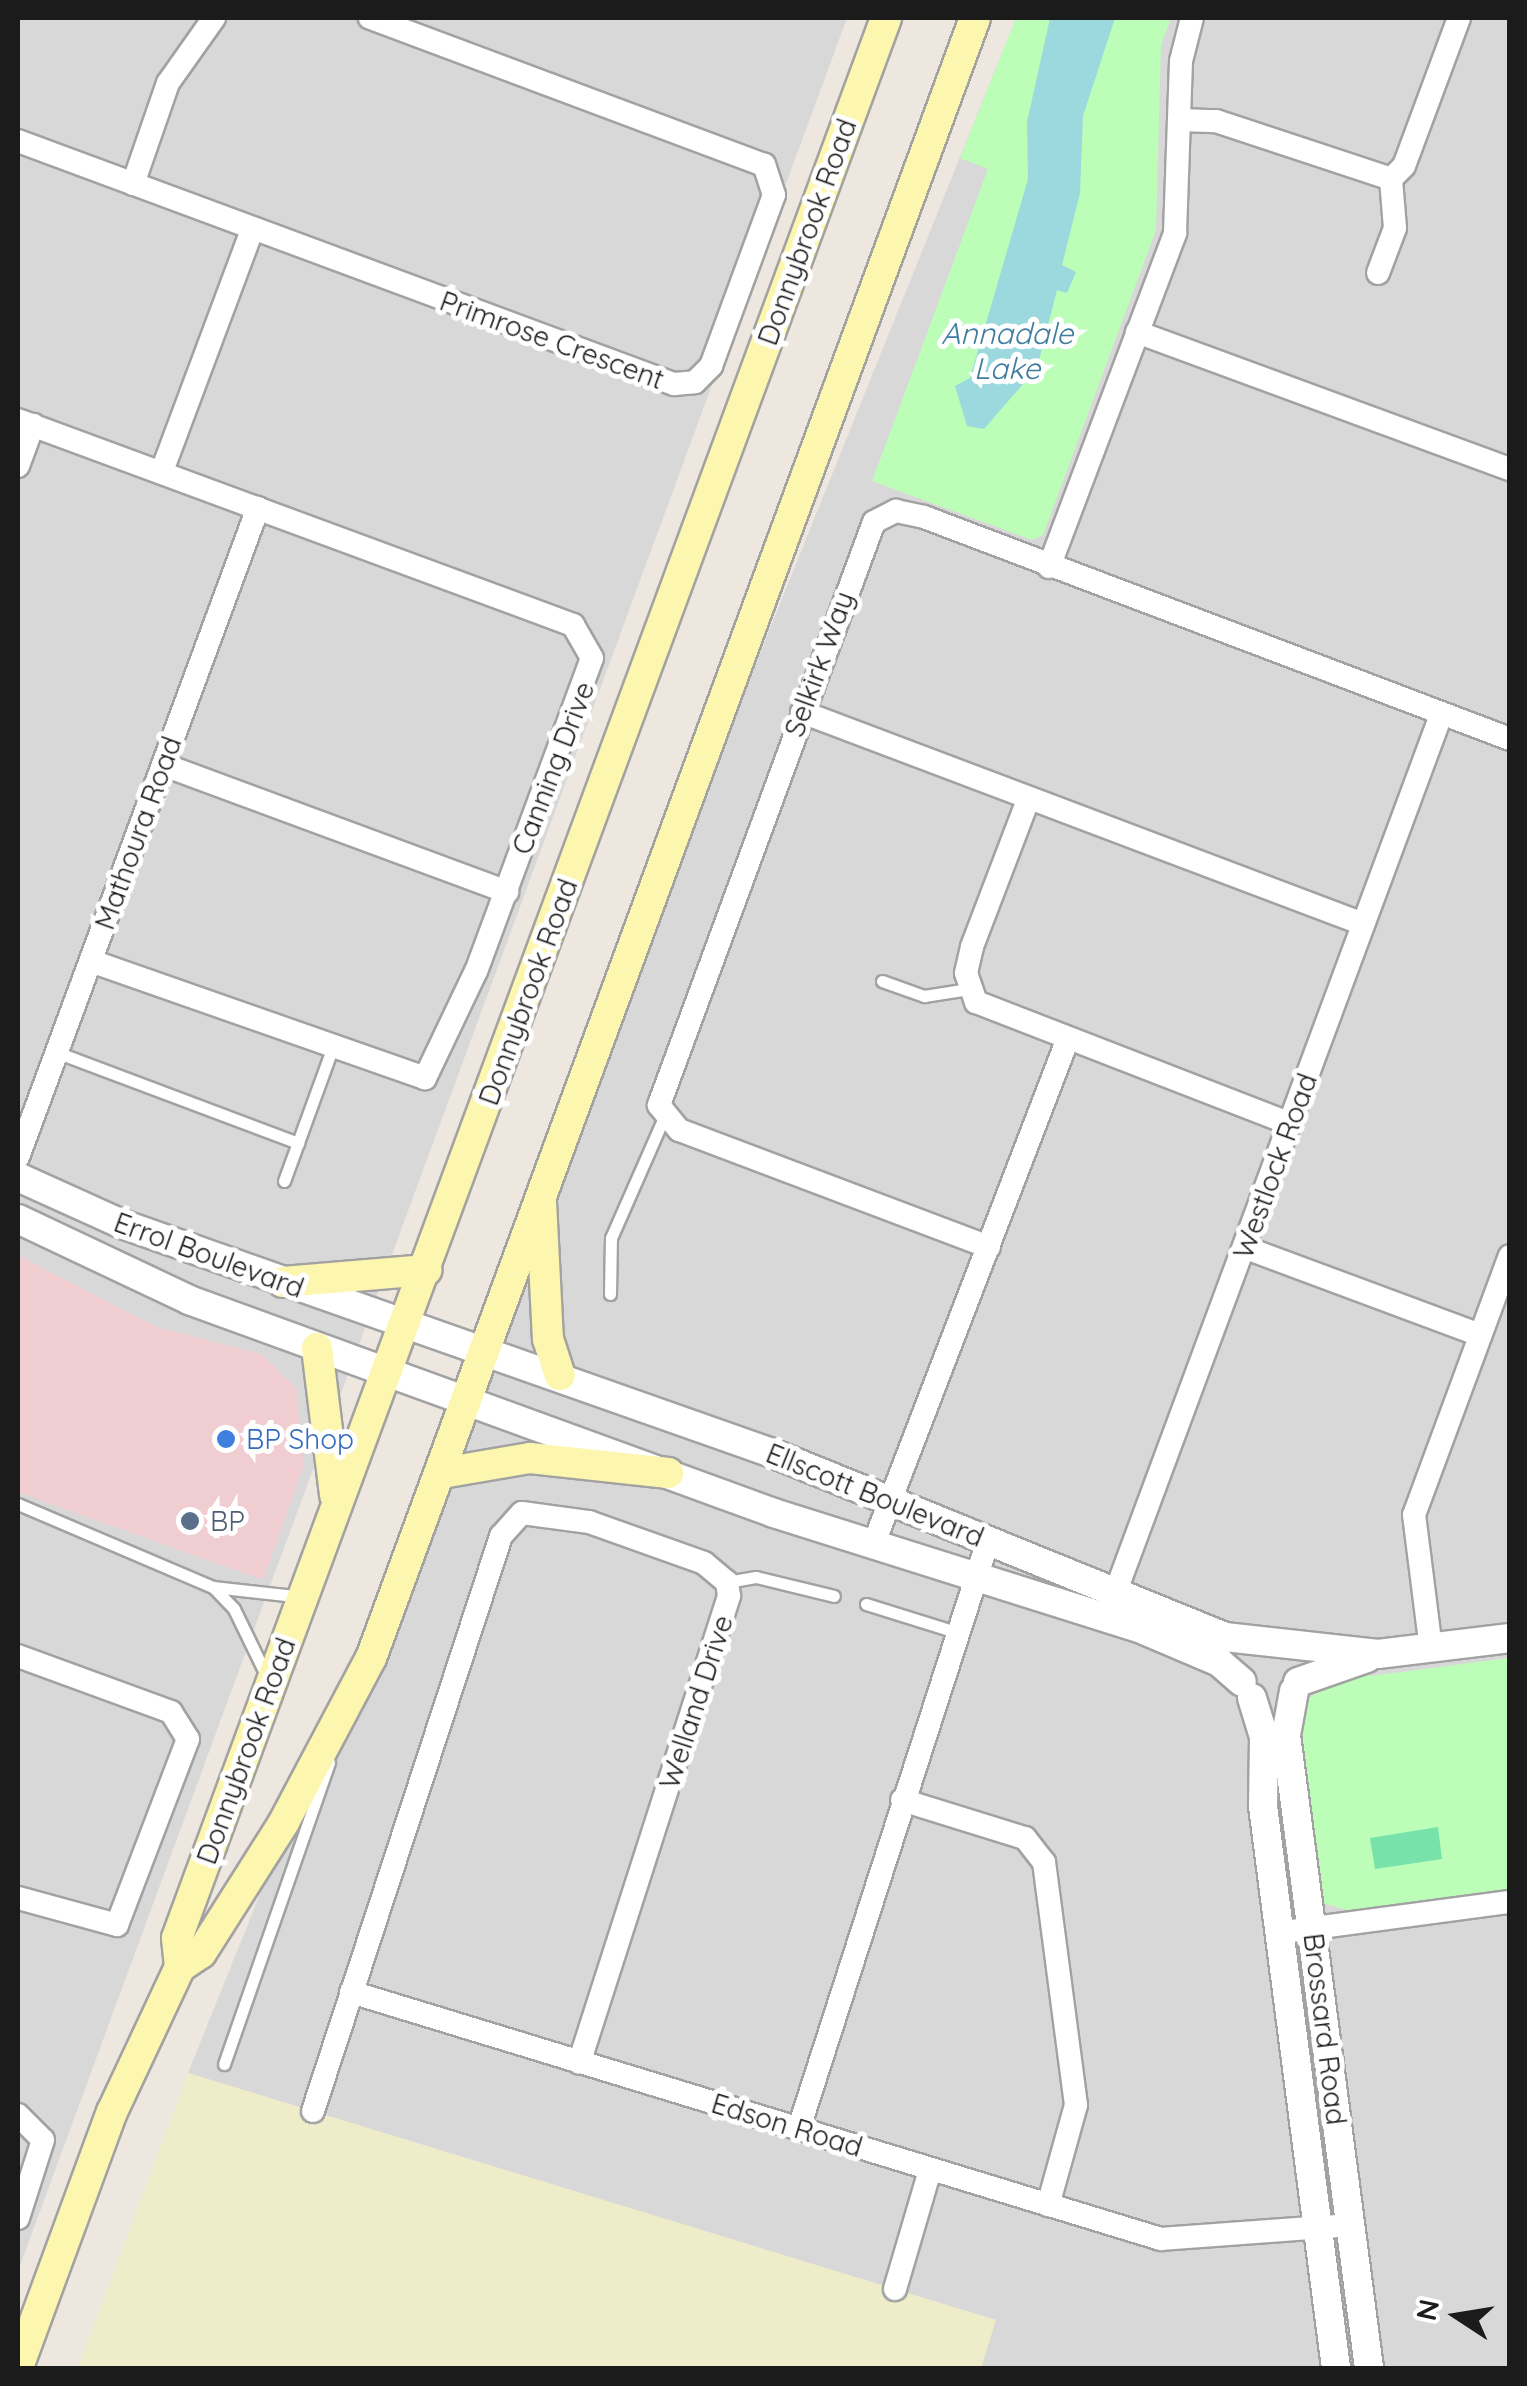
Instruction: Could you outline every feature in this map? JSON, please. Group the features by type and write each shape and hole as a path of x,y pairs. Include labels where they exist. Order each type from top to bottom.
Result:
{"main road":[{"name":"Donnybrook Road","path":"180,1967 177,1938 886,18"},
{"name":"Donnybrook Road","path":"18,2367 112,2112 180,1967 201,1952 337,1730 442,1473 484,1349 976,18"},
{"path":"540,1199 548,1339 560,1374"},
{"path":"283,1282 426,1270"},
{"path":"318,1348 334,1513"},
{"path":"442,1473 530,1458 668,1474"}],"street":[{"path":"133,184 168,84 214,18"},
{"name":"Primrose Crescent","path":"18,141 674,384 695,382 711,366 774,195 764,165 370,18"},
{"path":"1049,567 1175,233 1179,120 1192,18"},
{"path":"1378,273 1395,228 1391,179 1404,166 1459,18"},
{"path":"1179,120 1216,121 1391,179"},
{"path":"162,471 252,230"},
{"path":"1137,332 1510,469"},
{"path":"18,466 25,423"},
{"name":"Canning Drive","path":"25,423 574,626 590,644 589,674 506,892 425,1078 332,1049 91,962"},
{"name":"Mathoura Road","path":"18,1157 258,508"},
{"name":"Selkirk Way","path":"664,1117 662,1090 866,534 884,513 924,517 1510,739"},
{"path":"802,712 1364,924"},
{"name":"Westlock Road","path":"1106,1617 1441,714"},
{"path":"164,765 506,892"},
{"path":"1028,800 972,947 968,989 990,1012 1290,1124"},
{"path":"874,1542 1067,1041"},
{"path":"664,1117 679,1130 989,1246"},
{"name":"Errol Boulevard","path":"18,1177 283,1282 484,1349"},
{"name":"Errol Boulevard","path":"18,1219 108,1266 467,1401"},
{"path":"1246,1248 1480,1335"},
{"path":"1430,1648 1414,1516 1510,1256"},
{"name":"Ellscott Boulevard","path":"484,1349 560,1374 1272,1647 1378,1654 1510,1638"},
{"name":"Ellscott Boulevard","path":"467,1401 668,1474 1106,1617 1206,1655 1247,1690 1279,1702 1296,1686 1378,1654"},
{"name":"Welland Drive","path":"351,1992 512,1520 535,1512 589,1522 704,1563 727,1582 725,1615 579,2062"},
{"path":"800,2128 988,1541"},
{"path":"1247,1690 1247,1656 1272,1647 1296,1686"},
{"path":"18,1656 171,1712 188,1739 117,1926 18,1898"},
{"name":"Brossard Road","path":"1296,1686 1286,1735 1369,2368"},
{"name":"Brossard Road","path":"1247,1690 1264,1737 1277,1933 1336,2368"},
{"path":"902,1800 1025,1838 1044,1862 1076,2105 1048,2204"},
{"path":"1277,1933 1510,1902"},
{"path":"313,2111 351,1992"},
{"name":"Edson Road","path":"351,1992 930,2170 1183,2242 1350,2225"},
{"path":"18,2115 43,2140 18,2218"},
{"path":"895,2290 930,2170"}],"lane":[{"path":"882,980 924,996 968,989"},
{"path":"284,1182 332,1049"},
{"path":"56,1052 298,1143"},
{"path":"610,1294 611,1238 664,1117"},
{"path":"18,1504 213,1587 303,1597"},
{"path":"727,1582 756,1577 834,1596"},
{"path":"213,1587 234,1609 271,1686"},
{"path":"866,1604 956,1632"},
{"name":"Donnybrook Road","path":"224,2064 316,1814 337,1730"}],"shaded area":[{"path":"18,18 847,18 18,2271"},
{"path":"1016,18 1509,18 1509,2368 981,2368 995,2320 188,2073"},
{"path":"18,1255 156,1327 261,1354 296,1388 304,1465 263,1580 18,1492"},
{"path":"188,2073 996,2320 981,2368 78,2368"}],"green space":[{"path":"1016,18 1171,18 1161,45 1156,230 1043,535 1032,540 872,481 988,169 960,158"},
{"path":"1509,1658 1509,1891 1350,1911 1320,1902 1299,1765 1302,1702 1357,1670 1370,1676"},
{"path":"1438,1827 1442,1859 1375,1869 1370,1838"}],"water":[{"name":"Annadale Lake","path":"1050,18 1115,18 1083,116 1080,193 1062,265 1076,272 1067,293 1057,290 1037,368 984,429 967,426 955,386 970,378 1028,179 1027,122"}],"place":[{"name":"BP Shop","path":"226,1439"},
{"name":"BP","path":"190,1521"}]}
